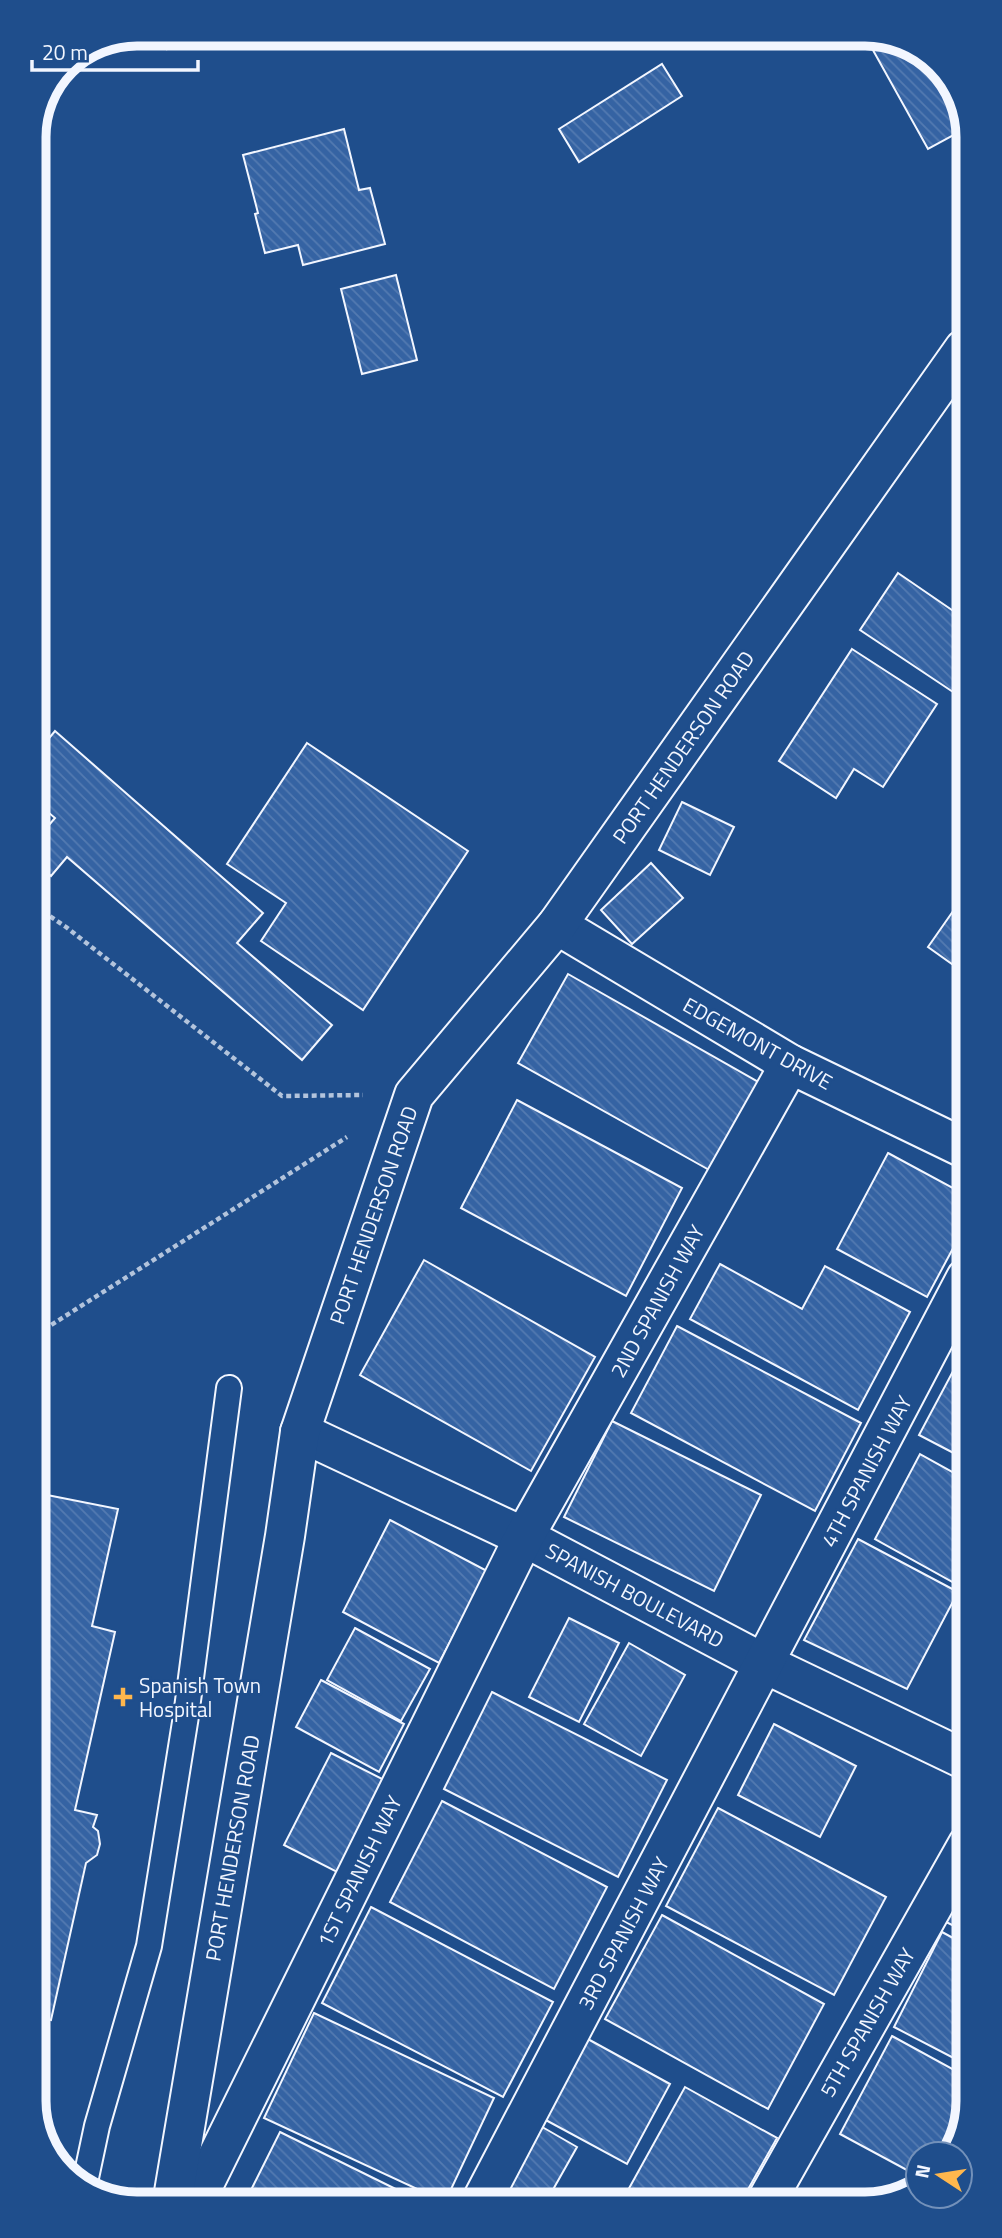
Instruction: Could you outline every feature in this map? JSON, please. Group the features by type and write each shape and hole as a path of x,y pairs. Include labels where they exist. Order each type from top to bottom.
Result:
{"street":[{"name":"PORT HENDERSON ROAD","path":"174,2192 285,1536 300,1432 414,1095 557,925 956,360"},
{"name":"EDGEMONT DRIVE","path":"557,925 790,1064 956,1144"},
{"name":"2ND SPANISH WAY","path":"524,1537 790,1064"},
{"name":"4TH SPANISH WAY","path":"765,1664 956,1297"},
{"name":"SPANISH BOULEVARD","path":"300,1432 524,1537 765,1664 956,1756"},
{"name":"1ST SPANISH WAY","path":"200,2192 524,1537"},
{"name":"3RD SPANISH WAY","path":"486,2192 765,1664"},
{"name":"5TH SPANISH WAY","path":"772,2192 956,1865"}],"lane":[{"path":"86,2177 97,2126 149,1946 186,1716 229,1388"}],"path":[{"path":"46,913 282,1096 414,1095"},
{"path":"45,1329 414,1095"}],"building":[{"path":"871,46 895,50 921,64 944,91 952,107 956,134 928,149"},
{"path":"662,64 682,96 579,162 559,129"},
{"path":"344,129 359,190 370,188 385,244 303,265 298,245 265,253 243,155"},
{"path":"396,275 417,360 362,374 341,289"},
{"path":"898,573 956,613 956,694 860,630"},
{"path":"852,649 937,704 883,787 854,769 836,798 779,761"},
{"path":"55,731 263,913 237,943 332,1025 302,1060 67,857 51,876 46,871 46,829 55,818 46,810 46,742"},
{"path":"307,743 468,851 363,1010 261,941 286,903 227,864"},
{"path":"682,802 734,827 710,875 659,850"},
{"path":"651,863 683,898 632,944 601,910"},
{"path":"956,907 956,967 928,947"},
{"path":"568,974 760,1083 711,1171 518,1063"},
{"path":"517,1100 682,1188 626,1296 461,1208"},
{"path":"888,1153 956,1190 956,1243 927,1297 837,1249"},
{"path":"424,1260 595,1357 531,1471 360,1375"},
{"path":"720,1264 802,1309 825,1266 910,1312 858,1410 690,1319"},
{"path":"677,1326 861,1423 815,1511 631,1413"},
{"path":"956,1366 956,1454 919,1435"},
{"path":"612,1421 761,1495 714,1591 564,1517"},
{"path":"920,1454 956,1474 956,1584 875,1539"},
{"name":"Spanish Town Hospital","path":"45,1495 118,1509 92,1626 115,1632 75,1810 97,1815 93,1827 98,1831 100,1844 97,1855 86,1863 51,2020 45,2019"},
{"path":"390,1520 487,1571 439,1663 343,1612"},
{"path":"858,1539 956,1591 956,1596 907,1689 804,1640"},
{"path":"569,1618 619,1643 579,1722 529,1697"},
{"path":"355,1628 430,1669 401,1721 327,1680"},
{"path":"629,1643 685,1675 641,1756 584,1724"},
{"path":"321,1680 404,1724 379,1772 296,1727"},
{"path":"492,1692 667,1780 618,1877 444,1789"},
{"path":"774,1724 856,1766 820,1837 738,1795"},
{"path":"331,1753 392,1784 345,1876 284,1845"},
{"path":"442,1801 607,1887 554,1989 390,1902"},
{"path":"718,1808 886,1897 834,1995 666,1906"},
{"path":"956,1887 956,1927 940,1919"},
{"path":"371,1907 553,2002 503,2097 322,2003"},
{"path":"662,1915 824,2004 768,2109 605,2019"},
{"path":"942,1932 956,1940 956,2059 894,2027"},
{"path":"314,2013 494,2098 450,2192 423,2192 264,2118"},
{"path":"892,2036 956,2071 955,2119 948,2140 904,2140 904,2168 840,2134"},
{"path":"586,2038 670,2084 627,2164 542,2118"},
{"path":"685,2087 777,2138 747,2192 627,2192"},
{"path":"537,2124 577,2147 552,2192 498,2192"},
{"path":"280,2132 402,2192 250,2192"}],"place":[{"name":"Spanish Town Hospital","path":"123,1697"}]}
